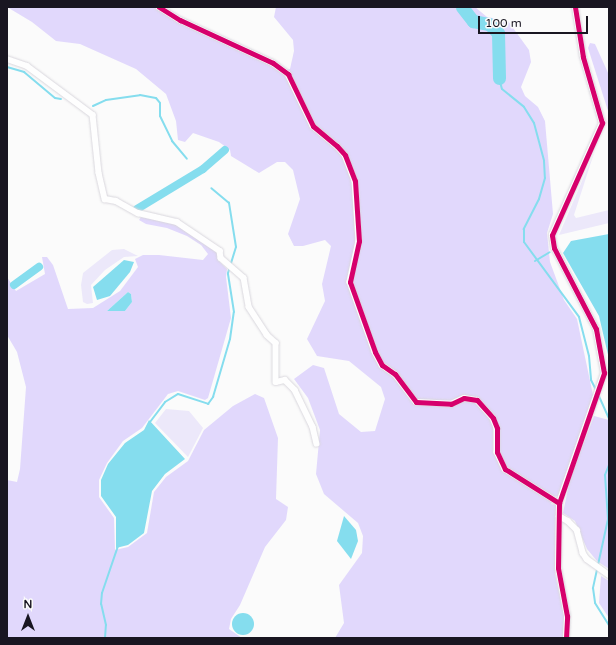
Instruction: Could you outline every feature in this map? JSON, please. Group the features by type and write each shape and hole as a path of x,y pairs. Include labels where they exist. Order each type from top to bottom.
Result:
{"street":[{"path":"159,7 180,20 273,62 288,74 313,126 337,146 345,155 355,181 359,241 350,282 375,352 382,365 395,374 416,402 450,404 464,398 477,400 493,418 497,428 497,452 505,469 560,503"},
{"path":"566,638 567,616 558,568 560,503 604,373 596,329 554,248 552,235 602,123 583,57 575,7"},
{"path":"7,59 27,66 92,115 99,173 105,198 138,213 177,222 220,251 221,258 244,278 249,308 267,335 276,343 276,382 284,380 295,390 313,427 317,444"},
{"path":"559,516 568,521 577,530 583,552 597,566 609,575"}],"shaded area":[{"path":"7,7 158,7 182,24 282,71 290,69 294,51 293,40 274,17 276,7 475,7 487,17 508,21 529,50 531,62 521,87 525,96 538,107 545,121 553,214 547,233 550,262 564,300 577,319 593,395 558,496 555,496 551,504 556,505 555,574 564,616 563,638 335,638 344,623 339,585 362,553 363,536 358,523 324,494 316,474 320,430 308,398 294,379 313,365 324,368 339,414 361,432 375,431 385,399 381,387 349,361 317,356 307,339 325,301 322,284 331,246 325,240 303,246 294,246 288,234 300,199 293,170 285,162 277,162 259,173 231,156 230,150 219,142 193,133 185,142 178,140 176,121 166,94 136,69 80,44 56,41 32,22"},
{"path":"590,43 595,44 609,75 609,114 588,48"},
{"path":"594,153 574,215 576,218 609,210 609,223 559,235"},
{"path":"141,217 175,224 217,252 219,261 227,269 226,277 231,318 208,398 205,400 178,391 168,394 142,428 123,441 107,463 99,480 99,497 114,518 115,550 128,547 147,533 154,492 166,477 188,461 204,430 233,406 255,394 264,398 278,438 276,499 288,507 286,520 265,547 240,605 231,619 229,629 242,638 7,638 7,480 17,482 20,469 26,387 17,352 7,335 7,277 16,291 45,274 42,257 47,257 53,265 68,309 93,308 120,291 138,267 135,259 143,255 159,255 203,260 208,254 201,245 187,236 167,228 146,224 139,220","holes":["128,292 131,294 132,302 125,311 107,311"]},
{"path":"124,249 138,256 124,257 105,270 91,285 93,303 87,304 83,302 81,285 83,273 112,250"},
{"path":"166,409 189,411 203,428 188,457 155,423"},
{"path":"594,416 609,420 609,569 597,561 587,549 575,521 563,513 570,479"},
{"path":"601,576 609,581 609,618 599,603"}],"water":[{"path":"609,234 609,359 599,316 563,253 571,241"},
{"path":"124,260 134,262 130,272 110,296 97,300 93,287"},
{"path":"128,292 131,294 132,302 125,311 107,311"},
{"path":"149,420 185,459 165,474 152,491 144,533 128,545 116,548 116,517 101,496 101,480 108,464 125,443 144,430"},
{"path":"344,516 356,530 358,541 351,559 337,541"},
{"path":"243,613 251,616 254,624 251,632 243,635 235,632 232,624 235,616"}],"waterway":[{"path":"462,7 473,21 489,24 498,33 499,78"},
{"path":"7,67 24,72 55,98 61,99"},
{"path":"499,78 502,89 524,107 534,123 544,161 545,178 539,199 524,229 524,242 579,317 589,356 591,380 596,390"},
{"path":"93,106 106,100 140,95 156,98 160,103 160,116 172,141 187,159"},
{"path":"137,209 203,169 225,150"},
{"path":"150,422 165,402 178,394 208,404 213,397 230,339 234,312 228,273 236,247 229,203 211,188"},
{"path":"535,261 550,252"},
{"path":"14,285 39,267"},
{"path":"598,394 609,419"},
{"path":"609,465 605,475 608,519 593,588 595,603 609,625"},
{"path":"105,638 106,625 101,604 102,593 118,546"}],"cycle path":[{"path":"159,7 180,20 273,63 288,74 313,126 337,146 345,155 355,181 359,241 350,282 375,352 382,365 395,374 416,402 451,404 464,398 477,400 493,418 497,428 497,452 505,469 559,503"},
{"path":"566,638 567,616 558,568 559,503 604,373 596,329 554,248 552,235 602,123 583,57 575,7"}]}
